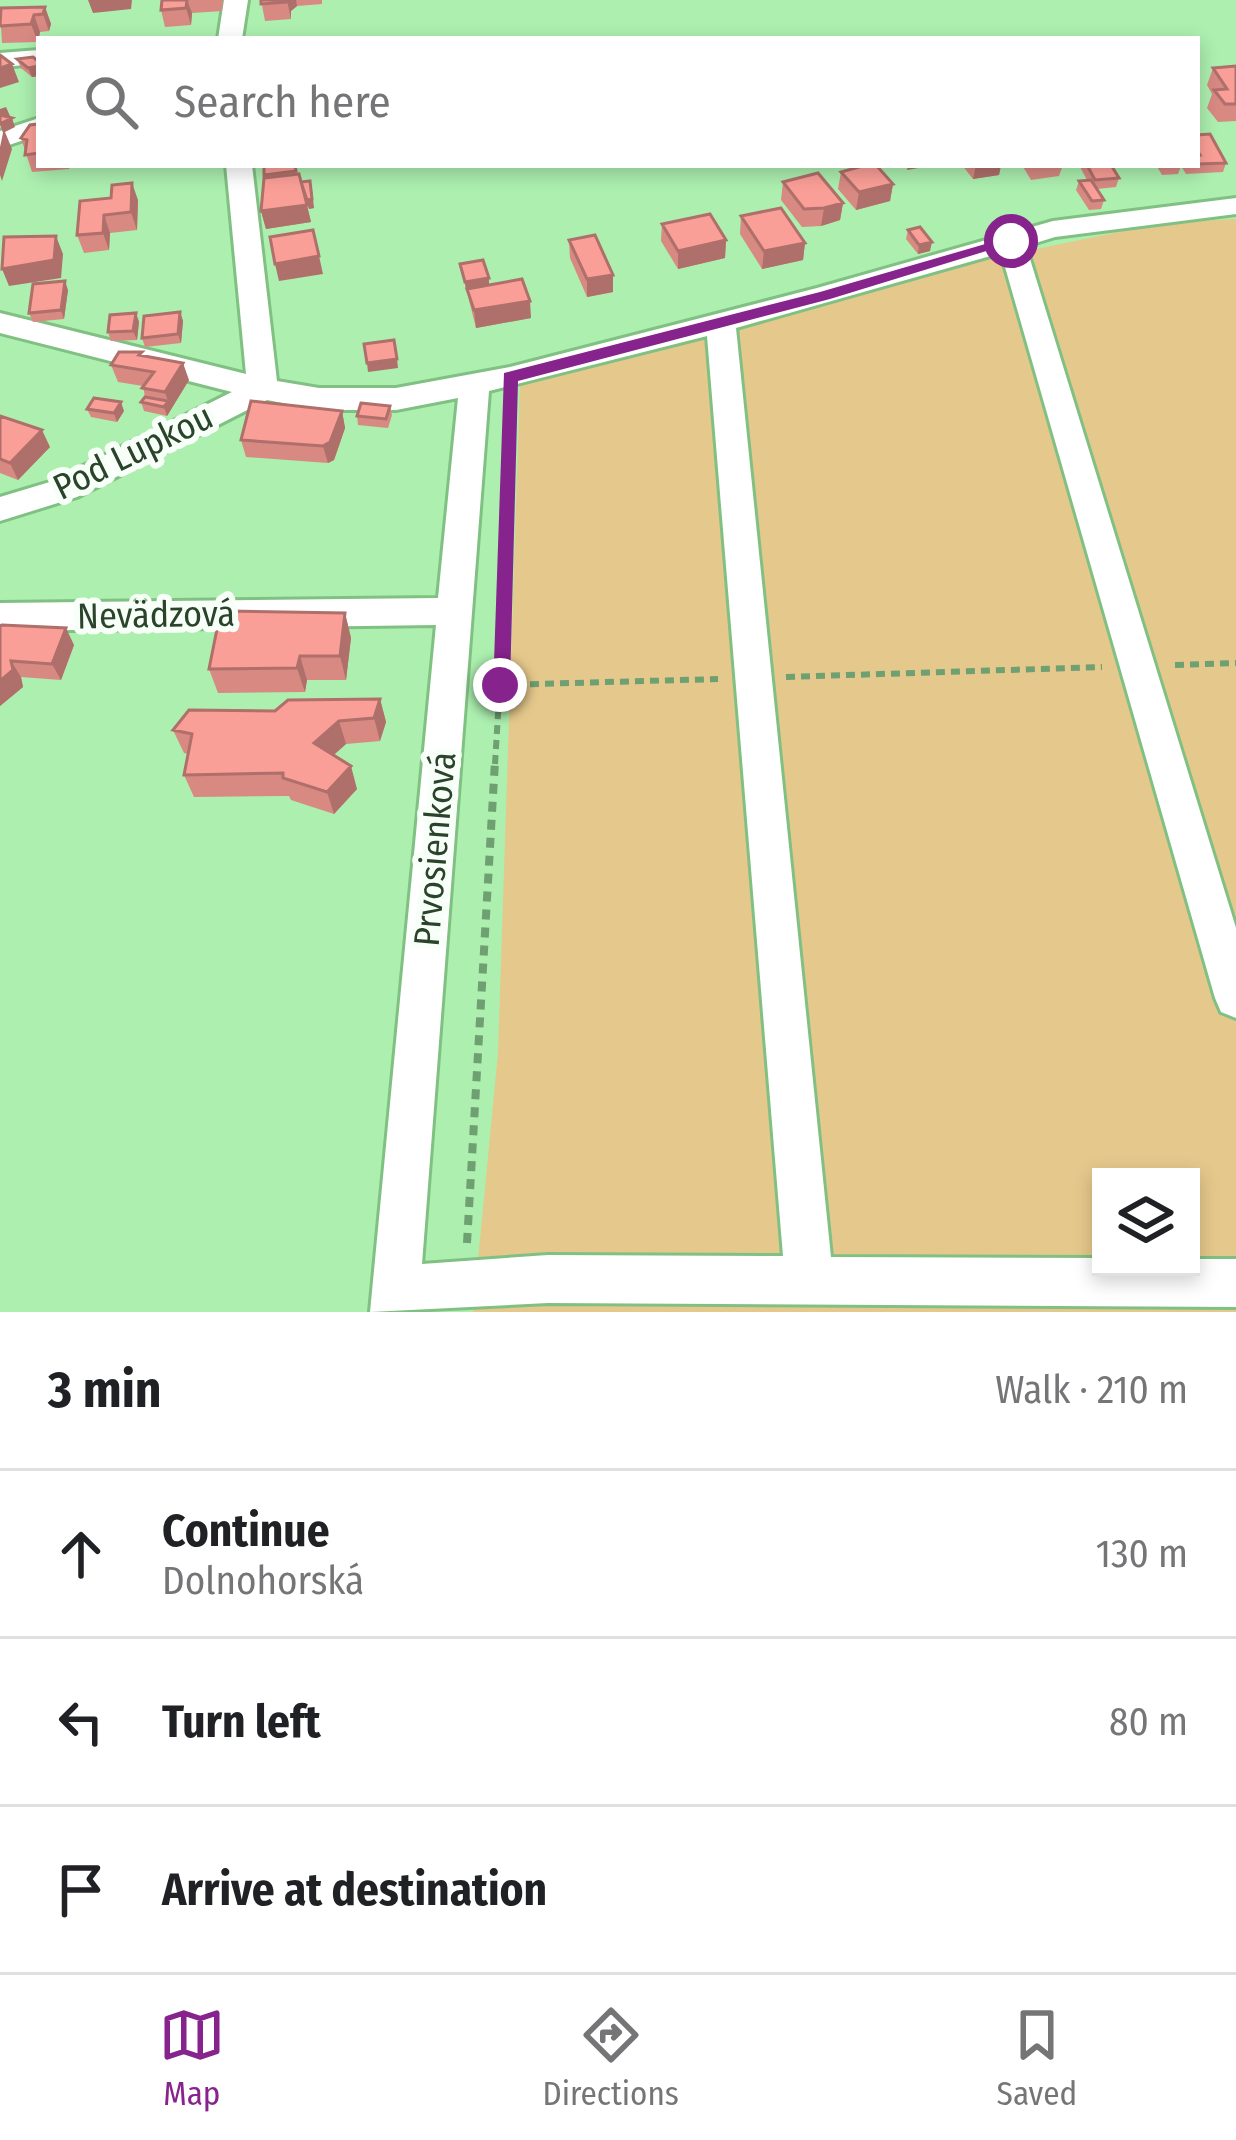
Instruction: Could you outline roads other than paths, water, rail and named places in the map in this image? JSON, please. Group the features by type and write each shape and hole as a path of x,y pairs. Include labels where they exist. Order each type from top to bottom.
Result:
{"street":[{"path":"230,36 236,0"},
{"path":"0,60 36,57"},
{"path":"0,140 36,126"},
{"path":"239,168 263,388"},
{"path":"0,323 319,399 396,399 492,382 722,323 1053,229 1236,206"},
{"path":"1011,241 1236,998"},
{"path":"722,323 809,1280"},
{"name":"Prvosienková","path":"395,1301 455,610 492,382"},
{"name":"Pod Lupkou","path":"0,509 64,489 263,388"},
{"name":"Nevädzová","path":"0,617 455,610"},
{"path":"395,1301 465,1285 548,1279 1236,1283"}]}
